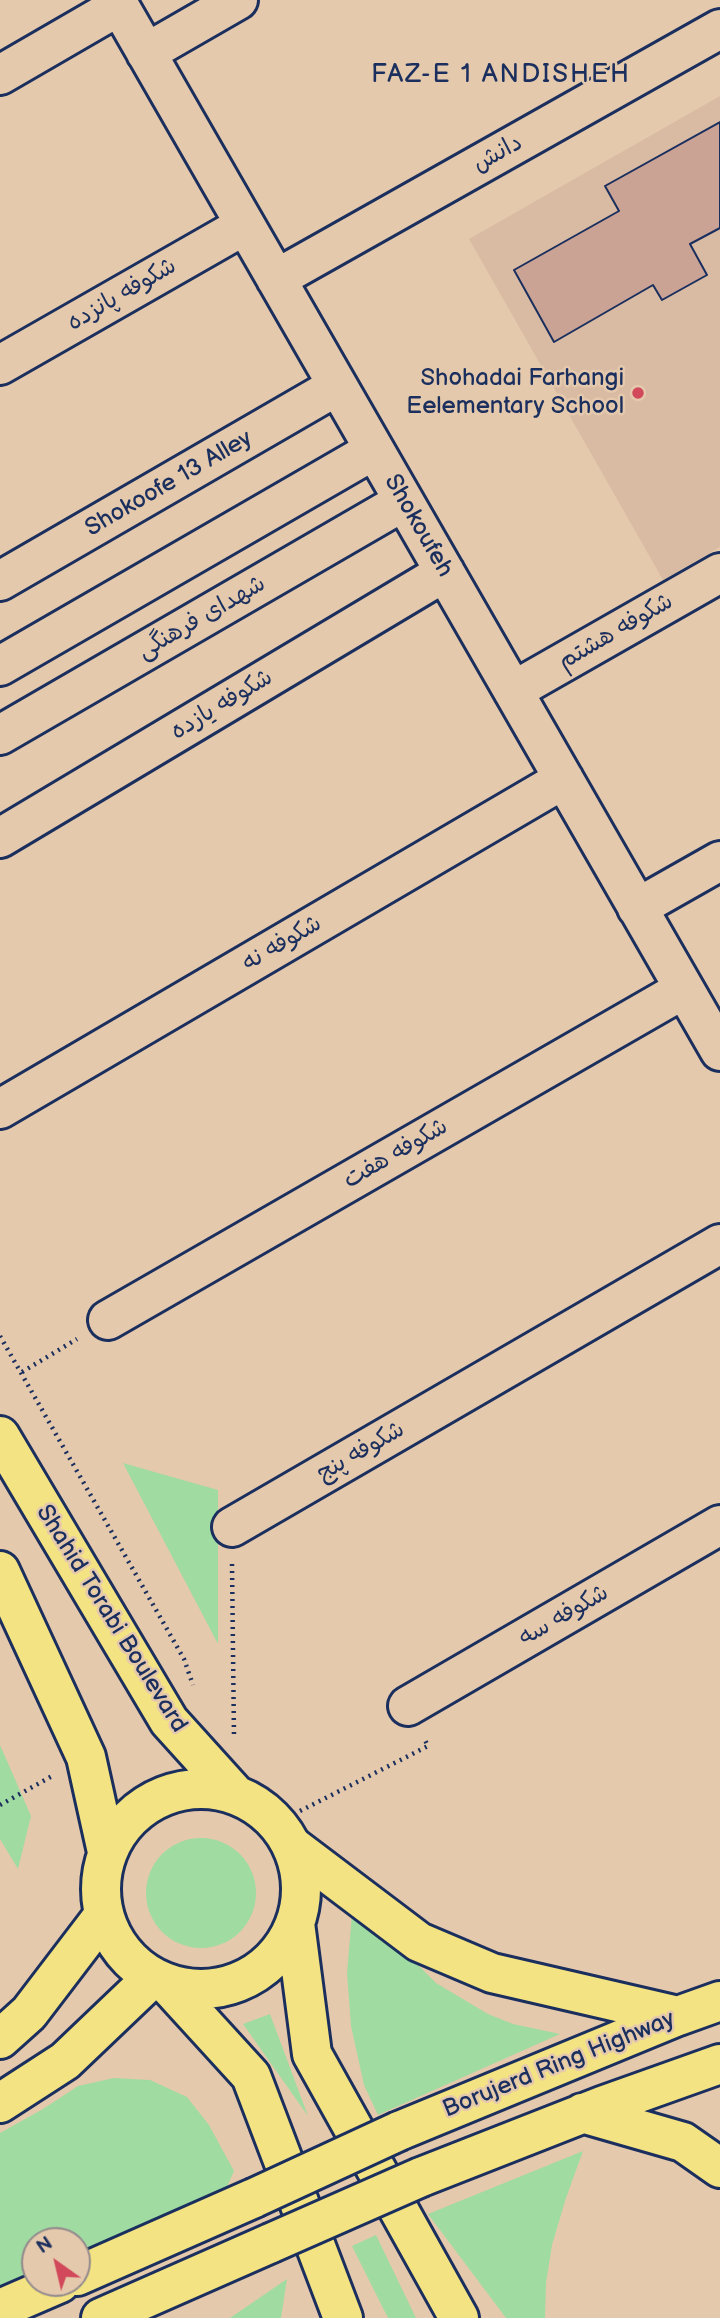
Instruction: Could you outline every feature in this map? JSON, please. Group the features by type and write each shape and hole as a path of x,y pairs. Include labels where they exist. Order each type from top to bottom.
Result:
{"main road":[{"name":"Shahid Torabi Boulevard","path":"0,1436 169,1721 235,1794"},
{"path":"0,1571 86,1757 107,1852"},
{"path":"343,2318 251,2076 159,1981 130,1961 114,1940 103,1916 101,1872 107,1852 117,1832 135,1812 157,1798 183,1790 209,1788 235,1794 254,1803 284,1834 419,1942 492,1973 678,2016"},
{"path":"159,1981 192,1990 219,1988 243,1980 265,1965 283,1947 295,1923 301,1897 300,1871 284,1834"},
{"path":"0,2039 29,2013 103,1916"},
{"path":"295,1923 312,2054 459,2318"},
{"path":"0,2103 65,2061 159,1981"},
{"name":"Borujerd Ring Highway","path":"91,2270 399,2131 720,2001"},
{"path":"101,2318 421,2177 582,2113 720,2064"},
{"path":"582,2113 683,2142 720,2168"},
{"path":"157,2318 215,2267"},
{"path":"0,2309 28,2297"}],"street":[{"path":"146,53 238,0"},
{"path":"0,75 118,3"},
{"name":"Shokoufeh","path":"118,3 720,1051"},
{"name":"دانش","path":"276,279 720,29"},
{"name":"شکوفه پانزده","path":"0,365 245,225"},
{"name":"Shokoofe 13 Alley","path":"0,581 337,386"},
{"path":"0,666 374,450"},
{"name":"شهدای فرهنگی","path":"0,734 404,501"},
{"name":"شکوفه یازده","path":"0,838 445,572"},
{"name":"شکوفه هشتم","path":"513,691 720,573"},
{"name":"شکوفه نه","path":"0,1109 564,779"},
{"path":"637,908 720,861"},
{"name":"شکوفه هفت","path":"108,1320 684,989"},
{"name":"شکوفه پنج","path":"232,1527 720,1244"},
{"name":"شکوفه سه","path":"408,1706 720,1525"}],"path":[{"path":"22,1372 108,1320"},
{"path":"0,1336 184,1659 198,1696"},
{"path":"232,1527 235,1794"},
{"path":"284,1834 428,1746 408,1706"},
{"path":"0,1805 86,1757"}],"shaded area":[{"name":"Shohadai Farhangi Eelementary School","path":"720,96 720,547 663,580 469,239"}],"green space":[{"path":"123,1463 218,1490 218,1644"},
{"path":"0,1745 31,1816 18,1869 0,1839"},
{"path":"201,1838 222,1842 240,1854 252,1872 256,1893 252,1914 240,1932 222,1944 201,1948 180,1944 162,1932 150,1914 146,1893 150,1872 162,1854 180,1842"},
{"path":"352,1914 369,1916 436,1983 488,2014 513,2024 560,2034 378,2115 364,2085 351,2026 347,1973"},
{"path":"270,2014 308,2116 243,2024"},
{"path":"114,2078 150,2080 187,2097 209,2125 234,2171 226,2189 91,2247 91,2227 21,2227 21,2277 0,2286 0,2133 78,2086"},
{"path":"583,2151 552,2245 546,2283 545,2318 506,2318 428,2214"},
{"path":"376,2235 416,2318 388,2318 352,2246"},
{"path":"287,2279 281,2318 230,2318"}],"building":[{"path":"720,122 720,228 690,244 707,275 662,300 653,285 554,342 514,270 619,211 605,186"}],"place":[{"name":"Shohadai Farhangi Eelementary School","path":"638,393"}],"district":[{"name":"FAZ-E 1 ANDISHEH","path":"501,75"}]}
